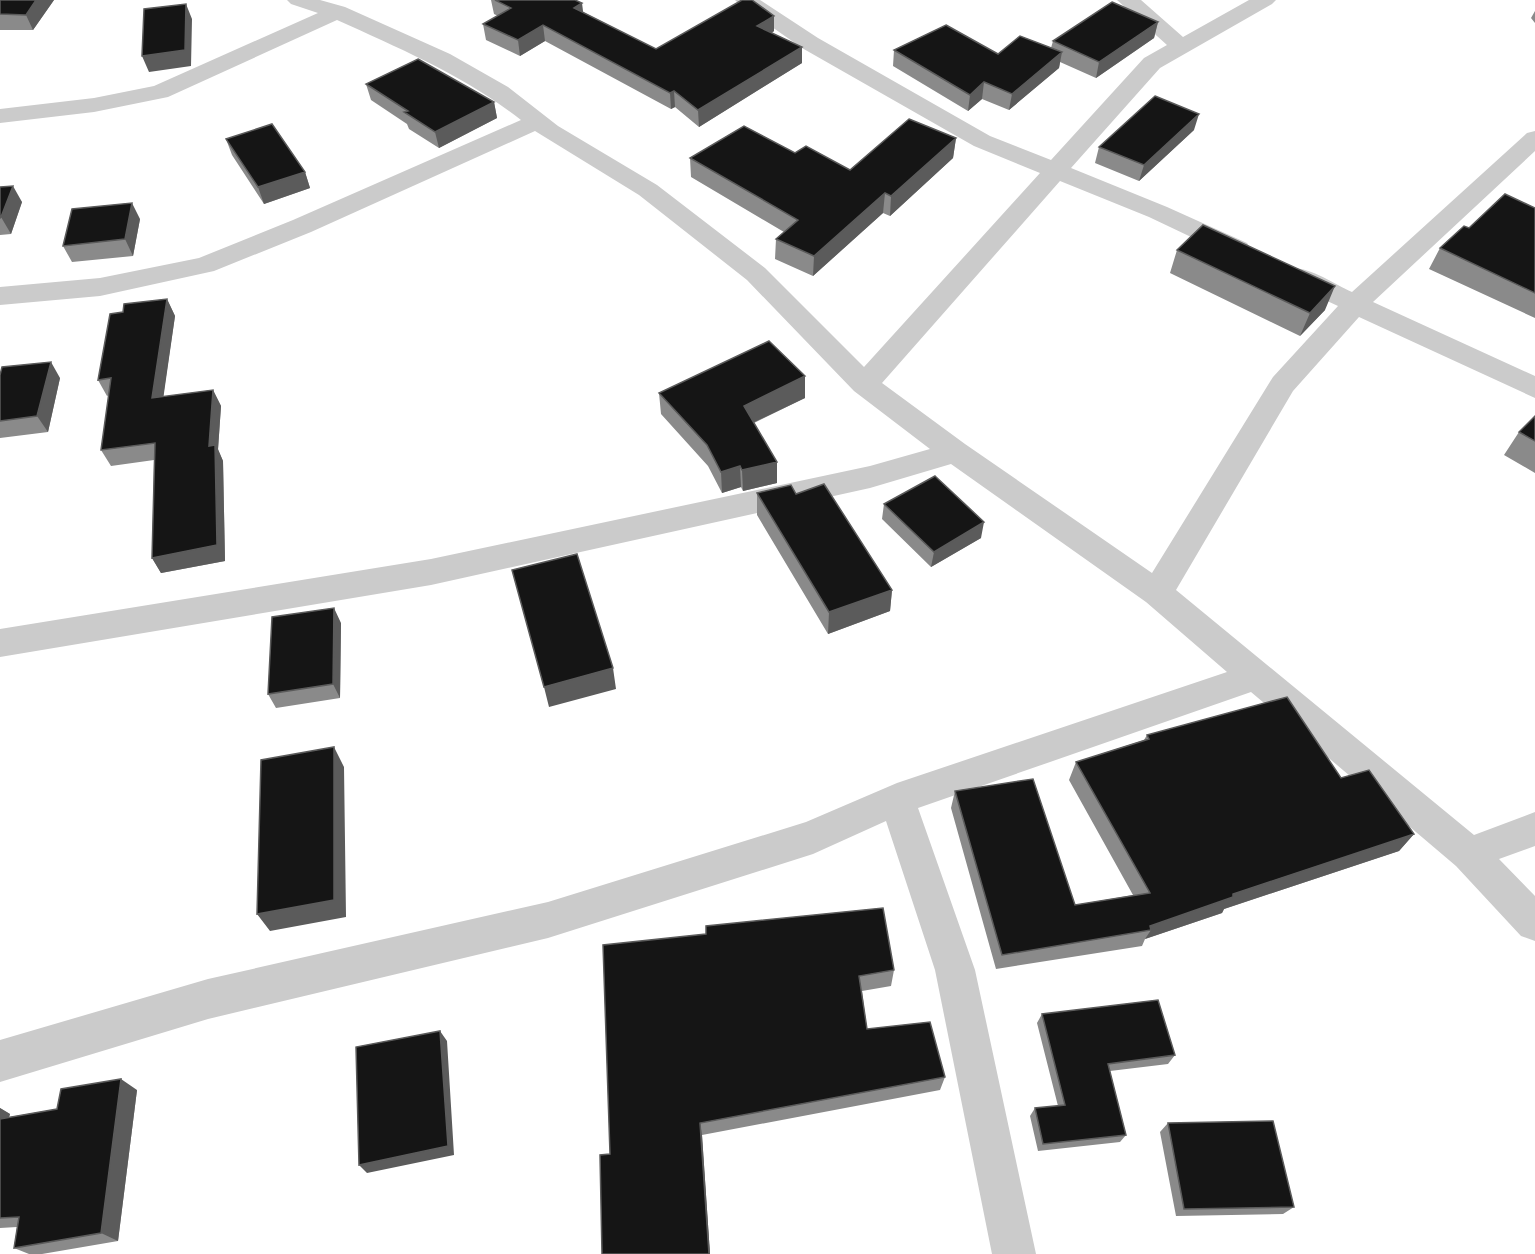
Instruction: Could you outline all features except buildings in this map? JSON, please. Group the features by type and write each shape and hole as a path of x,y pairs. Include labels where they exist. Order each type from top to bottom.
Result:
{"street":[{"path":"298,0 337,12 442,59 500,92 537,121 648,190 756,274 864,384 955,452 1156,593 1469,854 1535,923"},
{"path":"746,0 810,43 982,141 1158,212 1535,388"},
{"path":"1128,0 1181,46"},
{"path":"864,384 1152,63 1265,0"},
{"path":"0,116 94,105 160,92 337,12"},
{"path":"0,296 100,287 205,265 302,226 537,121"},
{"path":"1156,593 1283,384 1355,304 1535,138"},
{"path":"0,644 430,572 870,477 955,452"},
{"path":"0,1061 208,999 549,920 813,837 897,799 1256,676"},
{"path":"897,799 955,970 1014,1254"},
{"path":"1469,854 1535,829"}]}
